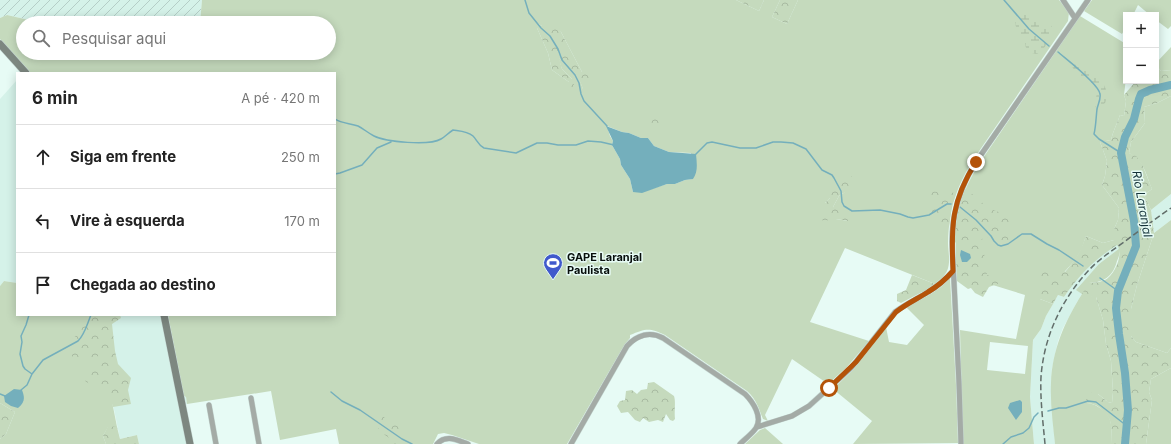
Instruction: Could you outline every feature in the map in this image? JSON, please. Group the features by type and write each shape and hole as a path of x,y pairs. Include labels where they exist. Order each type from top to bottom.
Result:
{"street":[{"path":"1063,0 1072,11 1075,18"},
{"path":"961,444 960,389 952,242 953,218 956,206 964,183 976,162 1088,0"},
{"path":"0,44 25,72"},
{"path":"740,444 757,427 792,416 809,406 851,368 902,306 938,286 953,271"},
{"path":"164,316 190,444"},
{"path":"571,444 627,346 636,338 650,334 663,338 751,399 756,407 758,421 757,427"},
{"path":"251,398 259,444"},
{"path":"209,405 216,444"},
{"path":"437,444 441,440 451,438 468,444"}],"shaded area":[{"path":"0,0 202,0 201,16 16,17 7,15 0,18"},
{"path":"16,81 16,283 4,281 0,286 0,99"},
{"path":"1171,194 1171,220 1154,233 1151,210"},
{"path":"1117,244 1120,248 1089,283 1063,328 1058,341 1052,368 1051,382 1055,444 1034,444 1030,397 1033,340 1041,329 1046,316 1058,295 1064,297 1073,283 1087,267"},
{"path":"95,316 168,316 184,396 186,397 187,404 182,405 190,444 139,444 137,435 120,439"}],"green space":[{"path":"202,0 736,0 759,11 764,0 780,0 772,17 787,24 798,0 1059,0 1069,12 1068,21 973,160 962,181 951,210 948,236 949,264 947,271 943,276 935,284 845,248 810,322 869,341 846,368 828,384 792,359 765,415 768,421 763,419 755,401 747,391 665,335 651,330 643,330 630,335 630,338 625,344 567,444 479,444 444,433 438,434 433,444 339,444 336,429 280,440 271,391 187,404 186,397 184,396 168,316 336,316 336,72 30,72 19,60 336,60 336,16 201,16","holes":["537,23 561,32 582,72 583,89 579,78 572,69 558,57 562,69 572,79 569,82 552,70 548,53 537,28","607,126 641,138 648,138 654,146 669,152 691,153 692,179 675,184 667,184 642,192 633,192 630,179 621,165 620,159 612,145 613,141","845,192 839,196 833,207 848,221 836,219 825,203 830,198"]},
{"path":"736,0 764,0 759,11"},
{"path":"780,0 798,0 787,24 772,17"},
{"path":"1092,0 1171,0 1171,26 1168,29 1159,22 1159,12 1146,12 1138,5 1134,12 1123,12 1122,34 1084,11"},
{"path":"1022,11 1031,17 1051,25 1053,31 1048,42 1037,54 1032,53 1027,49 1022,34 1017,31 1015,14"},
{"path":"7,15 16,17 16,57 0,39 0,18"},
{"path":"1080,16 1123,42 1123,84 1125,84 1124,95 1126,101 1124,116 1120,115 1111,140 1100,142 1107,161 1102,185 1119,208 1118,220 1114,229 1114,240 1103,243 1086,236 1076,259 1040,299 1053,304 1041,329 1033,340 1030,397 1034,444 963,444 960,330 1016,339 1025,295 957,274 956,230 960,205 971,178","holes":["990,342 1028,346 1025,374 987,370"]},
{"path":"537,23 542,26 552,26 561,32 582,72 590,74 591,80 583,89 576,75 559,58 562,69 572,79 575,88 570,92 569,82 552,70 548,53 537,28"},
{"path":"1171,47 1171,70 1161,71 1159,69 1159,60"},
{"path":"1070,63 1091,69 1095,72 1104,85 1107,96 1106,100 1097,110 1095,103 1097,92 1080,77"},
{"path":"1159,69 1161,71 1171,70 1171,96 1157,103 1144,107 1145,123 1131,142 1129,153 1136,156 1142,164 1152,189 1144,195 1151,210 1154,233 1137,285 1131,309 1131,336 1136,342 1167,353 1171,348 1171,368 1151,379 1149,392 1152,400 1146,444 1111,444 1111,426 1107,414 1094,404 1086,403 1087,392 1098,394 1108,402 1112,403 1113,392 1111,361 1106,344 1103,320 1096,297 1082,294 1089,283 1105,280 1112,274 1119,258 1119,249 1117,245 1094,262 1076,281 1064,297 1058,295 1053,304 1040,299 1041,275 1046,268 1059,267 1065,272 1077,256 1086,236 1103,243 1114,240 1114,229 1118,220 1119,208 1102,185 1107,161 1100,142 1111,140 1120,115 1124,116 1126,101 1124,95 1133,84 1159,84"},
{"path":"1171,96 1171,194 1151,210 1144,195 1152,189 1146,173 1138,160 1129,153 1131,142 1145,123 1144,107 1157,103"},
{"path":"655,115 661,123 660,134 654,132 650,118"},
{"path":"845,175 852,176 851,185 839,196 833,207 846,209 851,215 848,221 836,219 823,221 821,211 825,203 830,198 830,189"},
{"path":"965,189 978,198 986,207 1013,218 1013,224 1008,229 1008,242 993,243 981,230 987,275 997,275 1002,279 1000,283 989,287 983,297 975,293 971,288 968,289 957,281 956,253 959,253 962,262 970,254 955,242 957,215"},
{"path":"947,190 956,194 952,205 949,227 942,223 931,221 928,217 928,213 932,207 928,198 933,191 941,193"},
{"path":"1171,220 1171,348 1167,353 1136,342 1131,336 1131,309 1137,285 1154,233"},
{"path":"1120,248 1120,253 1111,274 1104,280 1089,283 1092,297 1096,297 1103,320 1106,344 1111,361 1113,392 1112,403 1108,402 1098,394 1087,403 1100,408 1107,414 1111,422 1111,444 1055,444 1051,391 1052,371 1060,336 1082,294 1076,290 1099,264"},
{"path":"912,275 935,284 901,303 897,301 897,294 906,290"},
{"path":"950,278 958,443 853,444 872,421 833,389 853,370 886,327 889,342 907,345 924,325 906,307 935,291"},
{"path":"4,281 16,283 16,316 95,316 117,427 108,427 103,436 106,444 0,444 0,439 6,434 15,412 0,403 0,286"},
{"path":"86,316 120,316 121,318 112,324 115,351 118,364 131,378 128,390 131,404 113,407 103,390 85,381 89,371 101,364 99,356 76,360 72,356 69,343 81,330"},
{"path":"1171,368 1171,444 1146,444 1152,400 1149,392 1151,379"},
{"path":"654,382 674,396 675,419 673,421 670,420 666,414 663,422 658,420 649,422 643,418 640,422 635,420 628,412 621,413 617,406 620,401 625,400 626,391 632,390 637,394 641,390 647,389 648,383"},
{"path":"0,403 15,412 6,434 0,439"},
{"path":"381,415 384,416 386,424 399,426 399,444 391,444 388,437 378,431 378,419"},
{"path":"108,426 117,427 120,439 137,435 139,444 106,444 103,436"},
{"path":"765,428 783,444 745,444 760,430"}],"water":[{"path":"606,126 641,138 648,138 654,146 669,152 696,154 697,168 695,176 693,179 675,184 667,184 642,193 633,192 630,179 621,165 620,159 612,145 613,141"},
{"path":"961,250 970,254 971,258 967,262 962,262 960,255"},
{"path":"14,389 22,390 24,395 24,400 18,408 5,402 4,396"},
{"path":"1020,400 1022,402 1022,412 1016,420 1008,408 1010,403"}],"waterway":[{"path":"525,0 529,13 541,28 550,36 558,49 562,60 575,75 584,101 607,126"},
{"path":"1004,0 1029,29 1049,46"},
{"path":"1058,52 1088,78 1098,90 1100,98 1094,134 1099,139 1121,153"},
{"name":"Rio Laranjal","path":"1125,444 1128,410 1125,373 1116,308 1118,291 1136,246 1134,221 1121,153 1125,137 1134,119 1141,94 1150,90 1171,85"},
{"path":"336,120 358,126 380,138 418,143 435,141 453,130 468,133 473,136 484,148 516,153 537,143 576,145 588,141 614,145"},
{"path":"336,174 362,165 377,148 391,142"},
{"path":"695,155 707,143 712,142 740,148 756,148 773,142 793,143 806,149 822,170 832,175 841,191 844,206 852,211 880,210 913,218 929,215 947,204 951,204"},
{"path":"960,207 976,220 998,245 1001,246 1008,244 1022,234 1031,234 1083,266"},
{"path":"1100,278 1118,291"},
{"path":"29,316 21,336 22,342 20,354 23,366 32,374"},
{"path":"21,390 27,385 32,374 43,360 78,341 84,332 91,316"},
{"path":"331,392 342,401 360,410 402,439 412,444"},
{"path":"0,394 5,396"},
{"path":"1048,411 1066,408 1088,401 1096,402 1127,426"},
{"path":"1003,444 1011,437 1023,433 1029,428 1034,417 1038,413"}],"railway":[{"path":"1045,444 1041,402 1041,377 1043,361 1051,330 1065,302 1074,288 1095,264 1171,208"}],"place":[{"name":"GAPE Laranjal Paulista","path":"553,280"}],"route":[{"path":"829,388 856,362 890,318 902,306 938,286 953,271 953,218 959,195 969,172 976,162"}]}
